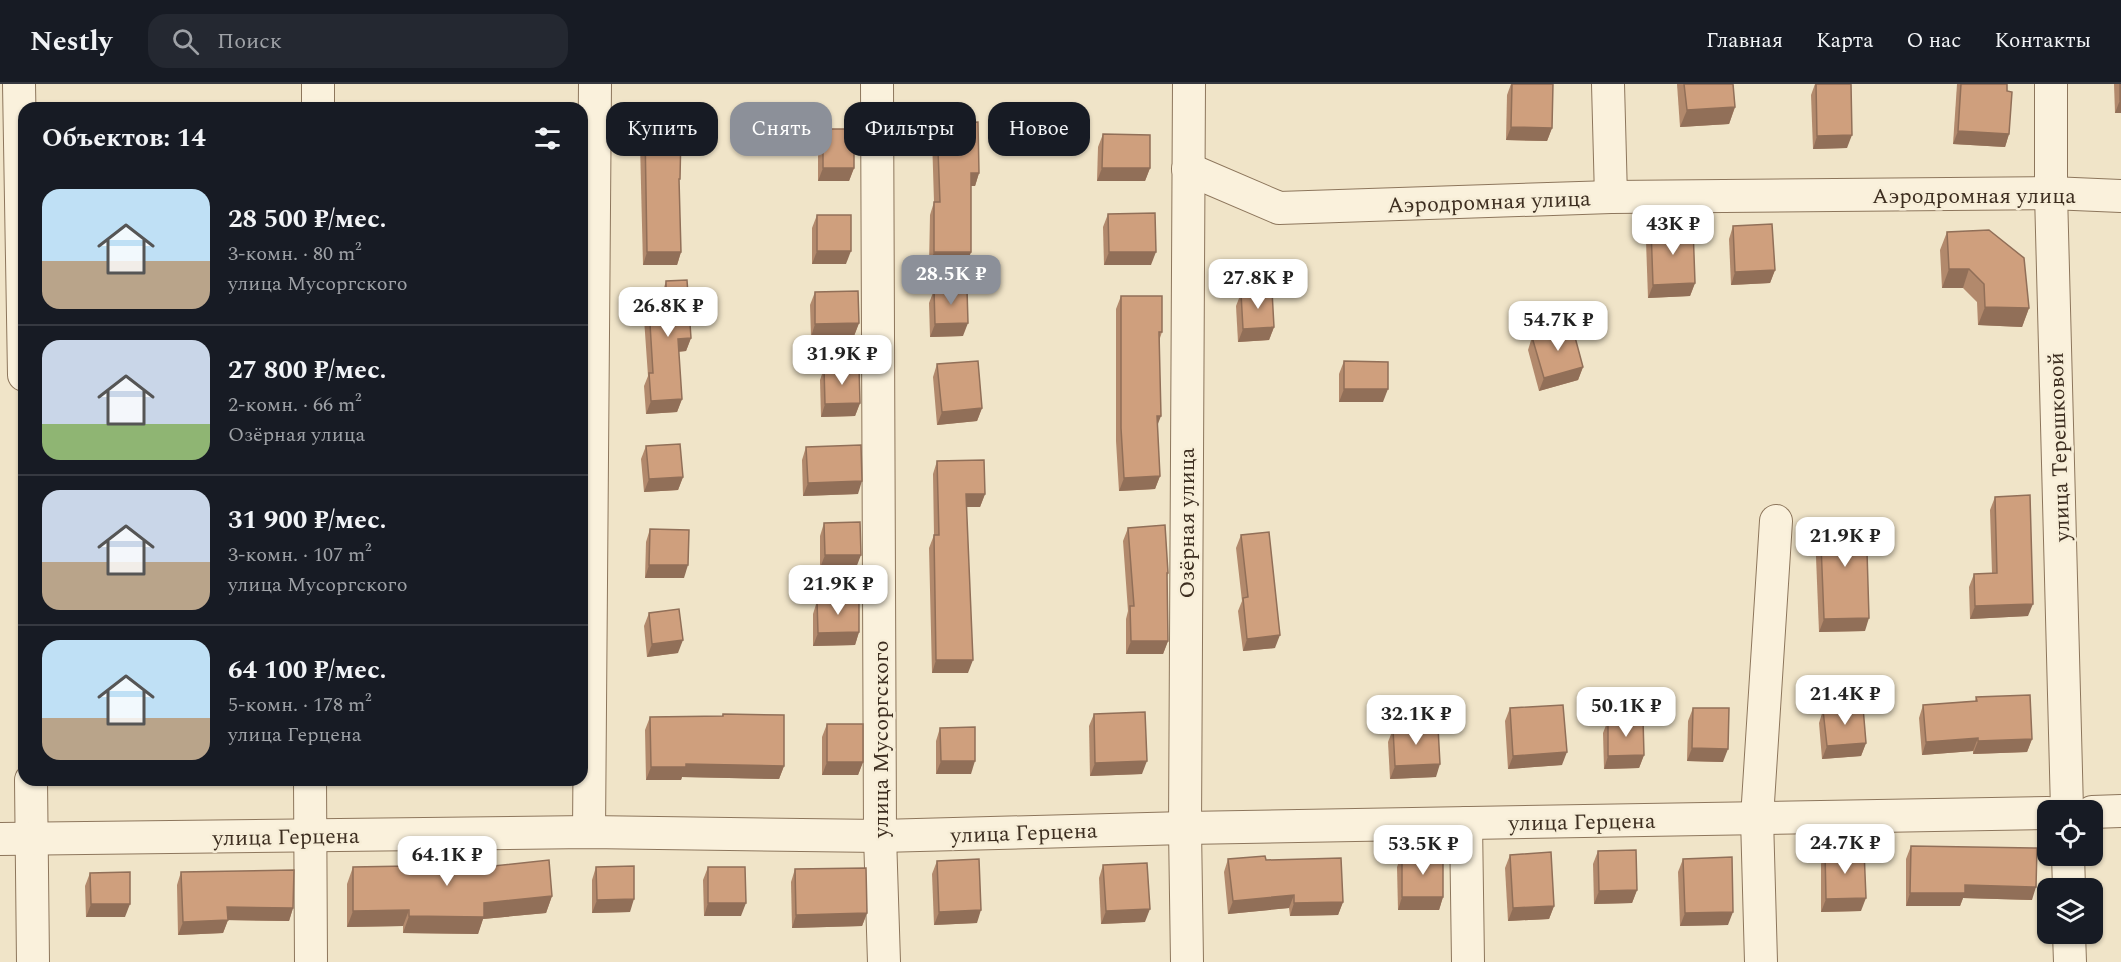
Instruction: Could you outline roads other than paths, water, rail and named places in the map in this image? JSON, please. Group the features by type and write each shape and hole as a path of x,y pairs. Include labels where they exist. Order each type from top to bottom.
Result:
{"street":[{"path":"19,84 19,102"},
{"path":"318,84 318,102"},
{"path":"589,832 595,84"},
{"name":"улица Мусоргского","path":"877,84 880,836 884,962"},
{"name":"Озёрная улица","path":"1187,962 1185,828 1189,84"},
{"path":"1608,84 1611,197"},
{"name":"улица Терешковой","path":"2051,84 2051,194 2067,800"},
{"name":"Аэродромная улица","path":"1188,169 1279,207 1611,197 2051,194 2121,196"},
{"path":"1761,962 1756,818 1776,521"},
{"path":"31,786 33,962"},
{"path":"310,786 311,962"},
{"path":"2103,812 2121,812"},
{"name":"улица Герцена","path":"0,839 589,832 880,836 1185,828 2037,813"},
{"path":"1466,823 1468,962"},
{"path":"2070,944 2070,962"}]}
